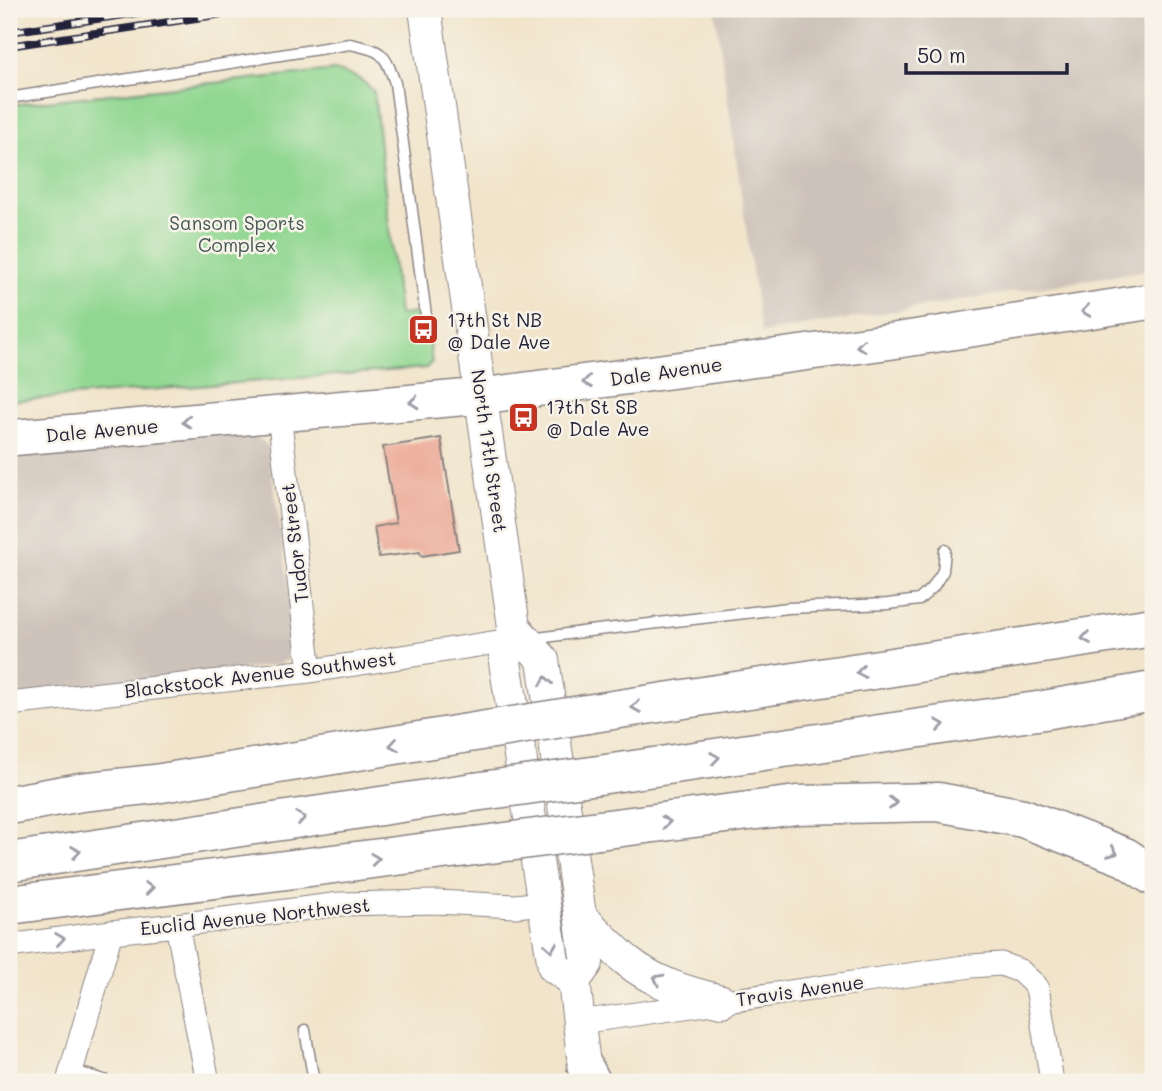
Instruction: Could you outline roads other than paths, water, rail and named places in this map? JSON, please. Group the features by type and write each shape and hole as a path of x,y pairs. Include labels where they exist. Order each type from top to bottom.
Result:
{"highway":[{"path":"9,805 1153,627"},
{"path":"9,862 1044,710 1153,691"},
{"path":"1044,710 1153,700"},
{"path":"9,782 296,761"},
{"path":"9,905 797,805 938,802 1023,818 1125,856 1153,876"}],"main road":[{"name":"North 17th Street","path":"426,17 517,636 505,662 554,967 575,981"},
{"name":"Dale Avenue","path":"9,438 482,396 892,341 1153,301"},
{"name":"North 17th Street","path":"517,636 543,660 587,963 575,981 588,1077"},
{"path":"582,918 627,960 655,979 685,992 722,1001"}],"street":[{"name":"Tudor Street","path":"279,415 310,671"},
{"name":"Blackstock Avenue Southwest","path":"9,704 310,671 517,636"},
{"name":"Euclid Avenue Northwest","path":"9,946 340,904 436,902 515,906 544,903"},
{"path":"177,925 208,1082"},
{"path":"70,1076 111,932"},
{"name":"Travis Avenue","path":"580,1022 971,966 1001,964 1020,971 1037,987 1052,1082"}],"lane":[{"path":"9,98 349,44 374,49 387,60 395,83 427,323"},
{"name":"Blackstock Avenue Southwest","path":"517,636 589,631 788,608 888,604 919,600 933,587 943,571 945,550"},
{"path":"305,1030 314,1082"},
{"path":"70,1076 110,1082"}],"railway":[{"path":"9,32 164,9"},
{"path":"9,46 256,9"}],"place":[{"name":"17th St NB @ Dale Ave","path":"424,330"},
{"name":"17th St SB @ Dale Ave","path":"523,417"}],"park label":[{"name":"Sansom Sports Complex","path":"237,233"}]}
